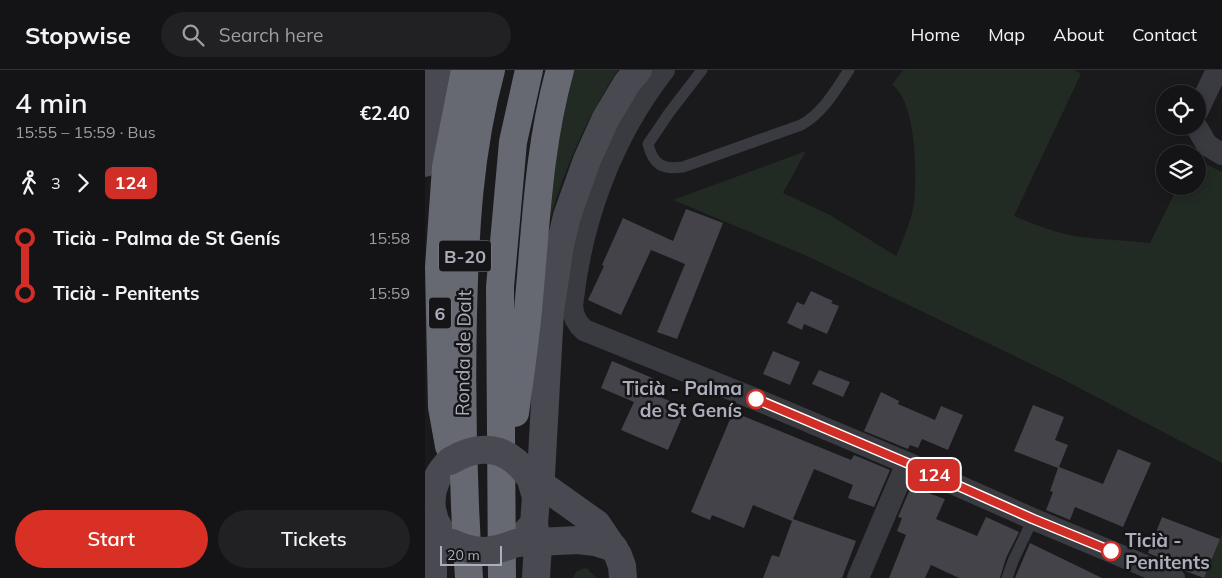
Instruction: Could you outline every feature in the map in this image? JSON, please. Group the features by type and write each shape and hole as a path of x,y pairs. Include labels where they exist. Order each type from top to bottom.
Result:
{"highway":[{"name":"6","path":"463,559 442,407 439,267 446,167 465,70"},
{"name":"Ronda de Dalt","path":"463,559 461,399 465,243 469,181 491,70"},
{"name":"Ronda de Dalt","path":"502,578 528,514 500,288 513,142 529,70"},
{"path":"528,514 529,302 543,146 560,70"}],"street":[{"path":"435,479 441,535 463,559 468,550 500,550 528,514 550,311 560,245 567,216 587,160 606,118 627,83 638,70"},
{"path":"664,70 634,114 615,149 587,220 578,262 572,306 575,320 584,330 761,401 1174,578"},
{"path":"1206,93 1217,70"},
{"path":"425,163 433,73"},
{"path":"1201,135 1207,145 1222,154"},
{"path":"435,479 469,452 494,450 512,457 528,514 536,578"},
{"path":"858,578 907,463"},
{"path":"433,578 435,479"},
{"path":"528,514 578,540 595,542 614,548"},
{"path":"528,514 597,524 614,548 622,566 623,578"}],"lane":[{"path":"702,70 648,144 656,162 662,166 683,167 801,125 812,119 820,111 849,70"},
{"path":"1007,578 1033,519"}],"shaded area":[{"path":"570,70 618,70 582,133 556,200 543,247 546,183"},
{"path":"903,70 1074,70 1081,74 1014,216 1056,232 1081,237 1150,243 1174,195 1206,195 1206,164 1222,172 1222,463 1066,381 807,256 673,200 806,151 783,193 830,215 896,256 914,204 915,163 909,117 900,93 892,85"},
{"path":"1222,533 1222,578 1204,578"},
{"path":"584,568 589,569 597,578 573,578 576,572"}],"building":[{"path":"686,209 723,223 677,339 657,332 685,264 651,250 621,315 588,300 623,218 673,241"},
{"path":"811,291 833,301 831,303 839,306 827,334 804,324 802,330 787,323 797,302 804,305"},
{"path":"773,351 800,362 790,385 763,374"},
{"path":"612,361 657,380 651,393 686,408 668,450 621,430 634,402 601,388"},
{"path":"819,370 850,382 843,397 812,384"},
{"path":"881,392 899,401 898,404 935,420 941,406 963,415 948,450 922,439 918,448 910,445 908,449 864,431"},
{"path":"1033,405 1064,417 1055,440 1068,445 1059,467 1103,484 1118,449 1151,463 1123,527 1075,507 1070,520 1046,510 1053,492 1050,491 1058,468 1014,451"},
{"path":"733,412 851,460 854,455 890,470 874,507 848,498 853,485 814,469 793,519 856,541 842,578 763,578 772,555 779,557 792,521 753,505 744,528 712,515 710,520 691,512"},
{"path":"911,487 945,499 936,519 977,536 986,517 1019,532 1006,558 1000,578 959,578 931,565 925,578 889,578 906,535 897,531 902,518 898,517"},
{"path":"1162,517 1220,539 1204,578 1148,553"},
{"path":"1030,543 1102,578 1015,578"}],"bus line":[{"name":"124","path":"756,399 1111,551"}],"place":[{"name":"Ticià - Palma de St Genís","path":"756,399"},
{"name":"Ticià - Penitents","path":"1111,551"}]}
